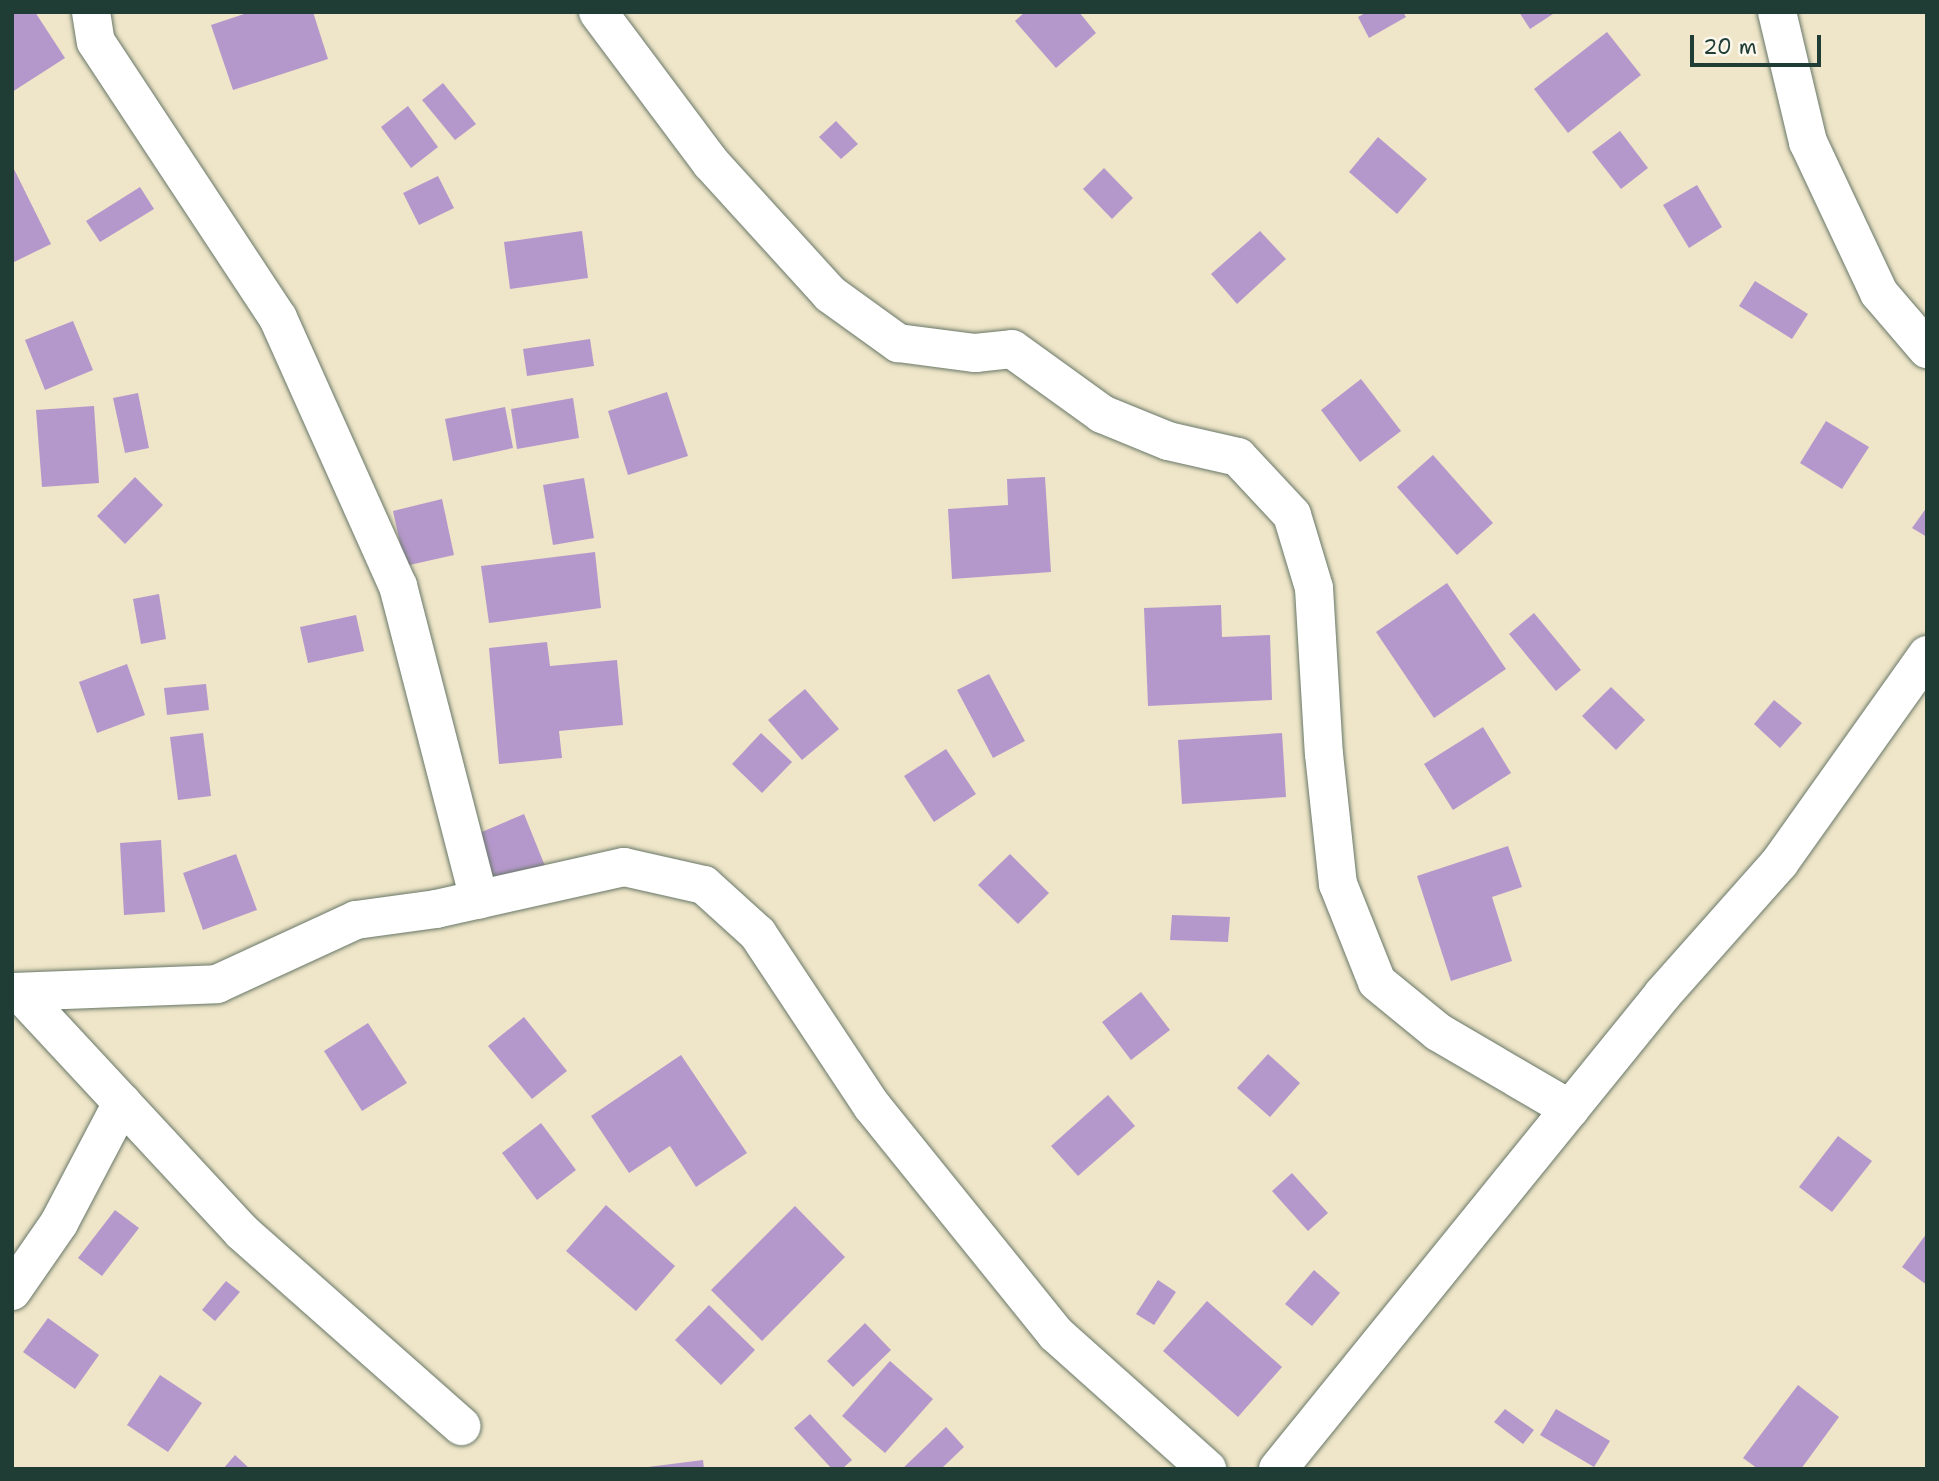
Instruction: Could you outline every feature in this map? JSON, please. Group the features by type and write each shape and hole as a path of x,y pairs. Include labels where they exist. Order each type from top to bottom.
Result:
{"street":[{"path":"91,12 96,42 278,318 398,586 479,900"},
{"path":"598,12 711,163 830,294 898,343 975,353 1012,349 1102,414 1168,441 1238,457 1292,515 1314,588 1324,754 1338,884 1377,982 1437,1032 1570,1109"},
{"path":"1777,12 1808,142 1879,293 1927,349"},
{"path":"1278,1469 1663,994 1780,862 1927,655"},
{"path":"16,992 216,984 356,920 479,900 624,867 704,885 758,933 872,1106 1056,1334 1207,1469"},
{"path":"16,992 242,1232 461,1426"},
{"path":"12,1291 59,1223 122,1103"}],"building":[{"path":"12,12 35,12 65,58 12,92"},
{"path":"250,12 313,12 328,59 233,90 211,25"},
{"path":"1025,12 1079,12 1096,33 1056,68 1015,21"},
{"path":"1367,12 1403,12 1406,17 1369,38 1358,17"},
{"path":"1519,12 1556,12 1530,29"},
{"path":"1607,32 1641,75 1568,133 1534,89"},
{"path":"443,83 476,124 455,140 422,100"},
{"path":"408,106 438,147 411,168 381,127"},
{"path":"836,121 858,144 841,159 819,137"},
{"path":"1620,131 1648,168 1621,189 1592,152"},
{"path":"1378,137 1427,179 1397,214 1349,172"},
{"path":"12,165 51,244 12,263"},
{"path":"1104,168 1133,198 1112,219 1083,189"},
{"path":"438,176 454,208 419,225 403,193"},
{"path":"1697,185 1722,227 1689,248 1663,205"},
{"path":"140,187 154,209 100,242 86,221"},
{"path":"582,231 588,278 510,289 504,242"},
{"path":"1260,231 1286,259 1237,304 1211,274"},
{"path":"1755,281 1808,314 1792,339 1739,306"},
{"path":"73,321 93,370 45,390 25,340"},
{"path":"590,339 594,366 527,376 523,349"},
{"path":"1361,379 1401,431 1360,462 1321,410"},
{"path":"667,392 688,456 628,475 608,411"},
{"path":"138,393 149,448 125,453 113,398"},
{"path":"573,398 579,438 517,449 511,409"},
{"path":"94,406 99,483 42,487 36,410"},
{"path":"505,407 513,448 453,461 445,419"},
{"path":"1826,421 1869,447 1842,489 1800,463"},
{"path":"1433,455 1493,523 1457,555 1397,487"},
{"path":"135,477 163,505 125,544 97,516"},
{"path":"1045,477 1051,572 952,579 948,509 1008,505 1007,479"},
{"path":"584,478 594,538 553,545 543,485"},
{"path":"442,499 454,555 405,566 393,511"},
{"path":"1927,507 1927,537 1912,528"},
{"path":"595,552 601,608 489,623 481,566"},
{"path":"1447,583 1506,669 1434,718 1376,632"},
{"path":"159,594 166,639 141,644 133,599"},
{"path":"1221,605 1222,637 1270,635 1272,700 1148,706 1144,608"},
{"path":"1534,613 1581,670 1556,691 1509,634"},
{"path":"356,615 364,651 308,663 300,627"},
{"path":"547,642 550,666 617,660 623,725 559,731 562,758 499,764 489,648"},
{"path":"127,664 145,715 97,733 79,682"},
{"path":"989,674 1025,741 993,758 957,690"},
{"path":"206,684 209,710 167,715 164,688"},
{"path":"1611,687 1645,720 1616,750 1582,716"},
{"path":"805,689 839,729 802,760 768,720"},
{"path":"1774,700 1802,723 1780,748 1754,724"},
{"path":"1483,727 1511,773 1453,810 1424,764"},
{"path":"203,733 211,796 178,800 170,737"},
{"path":"761,733 792,762 762,793 732,764"},
{"path":"1282,733 1286,797 1182,804 1178,740"},
{"path":"946,749 976,794 934,822 904,776"},
{"path":"524,814 547,871 493,894 470,837"},
{"path":"161,840 165,912 124,915 120,843"},
{"path":"1508,846 1522,887 1492,897 1512,961 1451,981 1417,876"},
{"path":"236,854 257,910 203,930 183,873"},
{"path":"1010,854 1049,893 1018,924 978,885"},
{"path":"1172,915 1230,917 1228,942 1170,940"},
{"path":"1141,992 1170,1030 1131,1060 1102,1022"},
{"path":"524,1017 567,1071 532,1099 488,1046"},
{"path":"368,1023 407,1083 362,1111 324,1051"},
{"path":"1268,1054 1300,1083 1270,1117 1237,1088"},
{"path":"681,1055 747,1153 696,1187 670,1146 629,1173 591,1116"},
{"path":"1108,1095 1135,1126 1078,1176 1051,1146"},
{"path":"541,1123 576,1170 537,1200 502,1153"},
{"path":"1838,1136 1872,1161 1832,1212 1799,1187"},
{"path":"1292,1173 1328,1213 1308,1231 1272,1191"},
{"path":"606,1205 675,1266 636,1311 566,1251"},
{"path":"795,1206 845,1257 762,1341 711,1290"},
{"path":"115,1210 139,1228 102,1276 78,1258"},
{"path":"1927,1233 1927,1285 1902,1267"},
{"path":"1314,1270 1340,1293 1312,1326 1285,1304"},
{"path":"1158,1280 1176,1292 1154,1325 1136,1314"},
{"path":"226,1281 240,1292 215,1321 202,1310"},
{"path":"1207,1301 1282,1367 1238,1417 1163,1351"},
{"path":"709,1305 755,1350 721,1385 675,1340"},
{"path":"48,1318 99,1355 75,1389 23,1352"},
{"path":"865,1323 891,1350 853,1387 827,1361"},
{"path":"890,1361 933,1399 885,1453 842,1416"},
{"path":"160,1375 202,1403 168,1452 127,1425"},
{"path":"1798,1385 1839,1417 1801,1469 1758,1469 1743,1458"},
{"path":"1505,1409 1534,1430 1523,1444 1494,1422"},
{"path":"1556,1409 1610,1441 1594,1467 1540,1435"},
{"path":"810,1414 852,1460 842,1469 832,1469 794,1428"},
{"path":"946,1427 964,1447 941,1469 902,1469"},
{"path":"235,1455 250,1469 223,1469"},
{"path":"703,1460 704,1469 648,1469 648,1467"}]}
